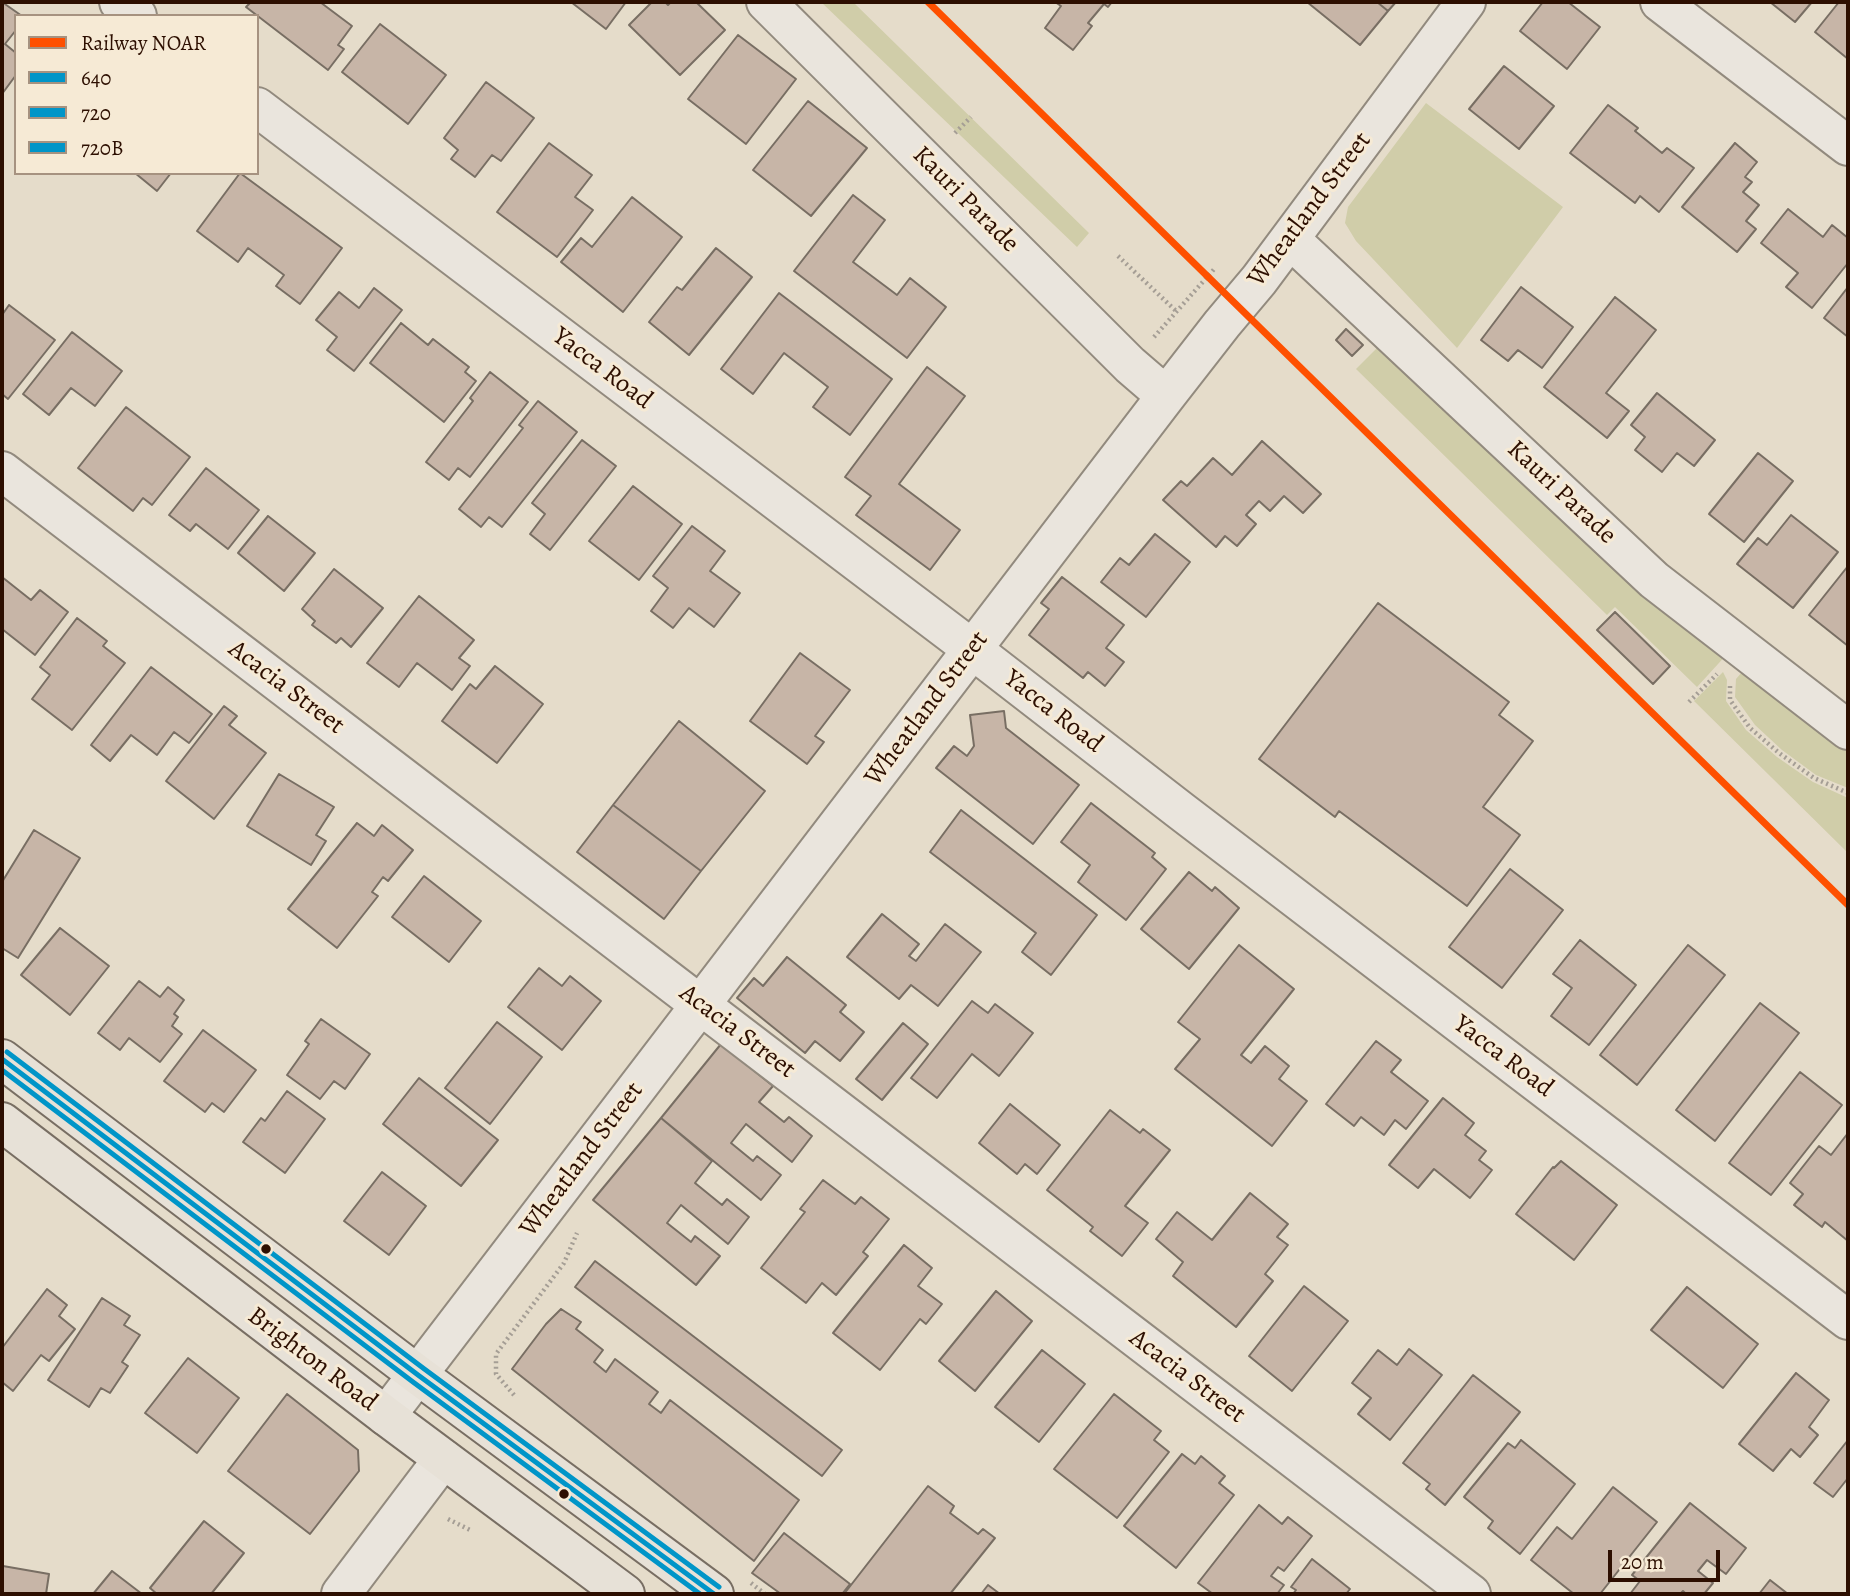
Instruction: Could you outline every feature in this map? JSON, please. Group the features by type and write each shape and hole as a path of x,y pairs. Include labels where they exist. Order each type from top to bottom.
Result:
{"main road":[{"name":"Brighton Road","path":"2,1059 418,1376 728,1586"},
{"name":"Brighton Road","path":"2,1122 386,1416 625,1594"}],"street":[{"path":"119,2 135,14"},
{"name":"Kauri Parade","path":"766,2 1130,365 1166,396"},
{"name":"Wheatland Street","path":"386,1416 1166,396 1259,280 1466,2"},
{"path":"1660,2 1848,146"},
{"name":"Yacca Road","path":"259,109 1848,1320"},
{"name":"Kauri Parade","path":"1290,239 1654,580 1848,730"},
{"name":"Acacia Street","path":"2,471 1471,1594"},
{"path":"341,1594 443,1459"}],"path":[{"path":"955,132 971,117"},
{"path":"1118,256 1176,311"},
{"path":"1730,682 1730,700 1749,728 1814,778 1848,793"},
{"path":"514,1395 496,1374 496,1354 564,1263 579,1228"},
{"path":"728,1586 765,1594"}],"shaded area":[{"path":"821,2 853,2 1089,233 1077,247"},
{"path":"1426,103 1563,207 1457,348 1356,241 1345,223 1348,207"},
{"path":"1379,346 1729,652 1697,687 1615,607 1607,615 1356,369"},
{"path":"1748,665 1848,743 1848,788 1816,775 1782,750 1755,725 1735,697 1736,679"},
{"path":"1723,672 1727,680 1726,701 1746,730 1777,757 1813,782 1848,798 1848,853 1694,701"}],"building":[{"path":"2,2 19,14 14,14 14,33 5,44 14,51 14,78 2,94"},
{"path":"251,2 320,2 352,26 338,45 344,49 328,70 259,17 259,14 246,7"},
{"path":"571,2 626,2 606,29"},
{"path":"652,2 665,2 668,5 671,2 696,2 725,30 680,75 629,25"},
{"path":"1055,2 1112,2 1108,7 1104,4 1088,23 1092,26 1073,50 1045,28 1061,6"},
{"path":"1307,2 1377,2 1388,11 1360,45"},
{"path":"1377,2 1396,2 1388,11"},
{"path":"1543,2 1568,2 1600,27 1567,69 1520,31"},
{"path":"1770,2 1812,2 1795,22"},
{"path":"1839,2 1848,2 1848,59 1815,32"},
{"path":"380,24 446,75 408,124 342,72"},
{"path":"738,35 796,79 746,144 688,99"},
{"path":"1504,66 1554,106 1519,149 1469,109"},
{"path":"486,82 534,118 501,161 492,155 475,177 451,159 458,150 444,138"},
{"path":"808,101 867,148 811,216 753,170"},
{"path":"1608,105 1638,128 1635,131 1662,153 1667,148 1694,168 1659,212 1640,196 1635,203 1570,153"},
{"path":"549,143 592,175 575,197 593,210 557,257 497,212"},
{"path":"1735,143 1757,162 1745,177 1752,182 1743,192 1759,205 1746,221 1756,229 1737,252 1682,207"},
{"path":"137,175 169,175 157,191"},
{"path":"239,175 243,175 342,248 300,304 276,286 284,275 248,248 238,262 197,231"},
{"path":"853,195 885,220 853,262 897,295 910,278 946,307 907,358 794,271"},
{"path":"632,197 682,237 623,312 561,262 581,238 592,247"},
{"path":"1788,209 1823,237 1832,225 1848,238 1848,263 1812,308 1786,287 1798,273 1761,243"},
{"path":"716,248 752,277 689,355 649,322 677,287 682,290"},
{"path":"1521,287 1573,327 1542,368 1518,350 1508,361 1481,340"},
{"path":"1848,287 1848,337 1824,318"},
{"path":"374,288 402,310 354,371 327,350 337,337 316,320 339,292 359,308"},
{"path":"779,293 892,379 850,435 813,407 828,387 784,353 753,394 721,369"},
{"path":"1615,297 1656,330 1606,393 1629,411 1607,438 1544,387"},
{"path":"9,305 55,340 8,399 2,394 2,315"},
{"path":"401,323 428,345 433,339 469,367 465,372 476,381 444,422 370,363"},
{"path":"1346,329 1363,345 1352,356 1336,340"},
{"path":"72,332 122,371 95,406 71,388 49,415 23,394"},
{"path":"927,367 965,396 899,484 960,530 930,570 856,515 871,496 845,477"},
{"path":"490,372 528,402 470,477 458,468 449,480 426,462 473,401 470,398"},
{"path":"1657,393 1715,440 1694,466 1677,453 1662,472 1635,450 1645,437 1631,425"},
{"path":"538,401 577,432 502,527 489,517 481,527 459,509 523,428 519,425"},
{"path":"126,407 190,457 152,505 143,498 133,511 78,468"},
{"path":"582,440 616,466 550,550 530,534 545,514 532,503"},
{"path":"1262,441 1321,494 1303,513 1284,496 1270,511 1259,501 1246,515 1256,524 1237,546 1225,536 1216,547 1163,500 1181,481 1187,486 1213,458 1232,475"},
{"path":"1758,453 1793,481 1744,542 1709,514"},
{"path":"206,468 259,510 228,549 196,524 190,531 169,515"},
{"path":"633,486 682,524 639,580 589,541"},
{"path":"1791,515 1838,552 1793,608 1737,564 1758,538 1767,545"},
{"path":"268,516 315,553 284,591 238,553"},
{"path":"692,526 725,551 710,571 740,593 714,627 689,608 673,628 651,611 668,588 653,576"},
{"path":"1155,534 1190,562 1146,617 1101,582 1120,558 1129,565"},
{"path":"1848,566 1848,646 1809,615"},
{"path":"334,569 383,608 351,647 341,638 336,643 312,625 315,621 302,609"},
{"path":"2,577 31,600 40,590 68,612 35,655 2,629"},
{"path":"1062,577 1124,625 1106,648 1124,662 1105,686 1088,672 1083,678 1029,635 1049,609 1041,603"},
{"path":"419,596 474,640 459,658 470,666 452,690 417,663 399,687 367,663"},
{"path":"1378,603 1509,702 1499,715 1533,741 1483,807 1520,835 1467,906 1339,811 1335,817 1259,759"},
{"path":"1615,612 1670,666 1653,684 1597,630"},
{"path":"77,618 107,641 103,646 125,663 72,730 32,699 50,675 40,667"},
{"path":"800,653 850,690 815,736 824,742 807,764 750,721"},
{"path":"495,666 543,704 497,763 442,721 470,684 476,689"},
{"path":"151,667 212,714 189,743 174,732 157,755 131,735 110,761 91,745"},
{"path":"224,706 237,716 229,725 266,753 214,819 166,781"},
{"path":"1004,711 1006,728 1079,785 1033,844 936,768 954,746 967,756 974,746 970,715"},
{"path":"679,721 765,791 701,871 613,805"},
{"path":"279,774 334,807 316,835 326,841 311,865 247,826"},
{"path":"1091,803 1155,853 1152,857 1166,869 1126,920 1078,882 1090,865 1061,842"},
{"path":"613,805 701,871 664,919 577,852"},
{"path":"961,810 1097,915 1051,975 1022,952 1036,933 930,852"},
{"path":"357,823 374,836 382,825 413,850 388,881 383,877 372,892 378,896 337,948 288,909"},
{"path":"34,830 80,858 18,958 2,948 2,882"},
{"path":"1510,869 1563,910 1502,988 1449,947"},
{"path":"1189,872 1212,891 1215,887 1239,908 1189,969 1141,929"},
{"path":"424,876 481,921 449,962 392,917"},
{"path":"882,914 919,944 909,956 916,961 945,924 981,952 938,1006 911,985 899,999 847,957"},
{"path":"60,928 109,966 70,1015 21,975"},
{"path":"1580,940 1636,985 1589,1045 1551,1016 1572,988 1553,974"},
{"path":"1239,945 1294,989 1241,1055 1251,1063 1265,1046 1289,1066 1279,1079 1307,1101 1272,1146 1175,1069 1200,1039 1178,1022"},
{"path":"1688,945 1725,975 1637,1085 1600,1055"},
{"path":"787,957 846,1005 840,1012 864,1032 840,1061 815,1041 805,1053 737,998 754,978 763,986"},
{"path":"539,968 562,986 570,976 601,1001 562,1050 508,1007"},
{"path":"139,981 160,997 168,987 184,1000 174,1014 178,1017 172,1026 182,1034 160,1062 129,1038 120,1050 98,1033"},
{"path":"972,1001 988,1013 995,1004 1033,1033 999,1076 972,1054 937,1098 911,1078"},
{"path":"1760,1003 1799,1033 1715,1141 1676,1110"},
{"path":"321,1019 370,1054 345,1089 334,1081 320,1099 287,1075 309,1044 305,1041"},
{"path":"497,1022 542,1057 490,1124 445,1088"},
{"path":"903,1023 928,1044 882,1100 856,1079"},
{"path":"203,1030 256,1070 224,1112 212,1103 205,1112 164,1081"},
{"path":"1376,1041 1401,1060 1391,1072 1428,1101 1406,1129 1395,1120 1384,1135 1361,1117 1354,1126 1326,1104"},
{"path":"721,1044 773,1086 759,1102 784,1122 789,1117 812,1136 792,1162 746,1124 731,1143 753,1161 757,1156 781,1175 761,1200 661,1118"},
{"path":"1800,1072 1842,1105 1771,1195 1729,1163"},
{"path":"419,1078 498,1140 461,1186 383,1124"},
{"path":"287,1091 325,1119 285,1173 243,1142 261,1118 265,1121"},
{"path":"1443,1098 1474,1123 1465,1135 1486,1151 1479,1160 1492,1170 1470,1198 1434,1169 1418,1188 1389,1165"},
{"path":"1010,1104 1060,1145 1037,1174 1025,1164 1017,1174 979,1143"},
{"path":"1110,1110 1140,1133 1143,1129 1170,1150 1125,1206 1148,1223 1122,1256 1090,1231 1093,1227 1047,1190"},
{"path":"661,1118 712,1161 695,1183 722,1205 727,1199 749,1217 728,1244 681,1205 667,1223 691,1242 695,1236 720,1256 696,1285 593,1200"},
{"path":"1848,1133 1848,1241 1825,1222 1822,1227 1794,1205 1803,1194 1790,1183 1819,1146 1831,1155"},
{"path":"1561,1161 1617,1205 1574,1260 1516,1214 1553,1167"},
{"path":"382,1172 426,1206 389,1255 344,1221"},
{"path":"823,1180 855,1204 861,1197 889,1219 863,1252 868,1256 836,1295 822,1283 806,1303 761,1268 805,1212 800,1209"},
{"path":"1250,1193 1288,1224 1277,1237 1288,1245 1265,1274 1273,1281 1236,1327 1173,1276 1183,1262 1156,1239 1177,1212 1212,1240"},
{"path":"904,1245 932,1268 918,1286 942,1304 926,1324 920,1319 880,1370 833,1333"},
{"path":"595,1261 842,1450 822,1476 575,1287"},
{"path":"1304,1286 1348,1321 1292,1391 1249,1356"},
{"path":"1687,1287 1758,1344 1723,1388 1651,1330"},
{"path":"47,1289 67,1305 59,1316 75,1329 49,1361 41,1355 13,1391 2,1382 2,1348"},
{"path":"996,1291 1032,1321 975,1391 939,1361"},
{"path":"102,1298 130,1316 124,1325 140,1335 122,1362 128,1366 110,1393 101,1388 89,1407 48,1380"},
{"path":"561,1309 581,1322 576,1329 603,1350 594,1362 606,1372 615,1359 658,1392 649,1404 661,1413 670,1400 799,1500 754,1561 512,1369 546,1324"},
{"path":"1409,1349 1442,1375 1390,1440 1358,1414 1371,1398 1352,1383 1378,1350 1397,1365"},
{"path":"1042,1350 1085,1384 1039,1442 995,1407"},
{"path":"188,1358 239,1398 197,1453 145,1413"},
{"path":"1796,1373 1829,1400 1809,1427 1818,1435 1800,1457 1791,1449 1773,1471 1739,1444"},
{"path":"1473,1375 1520,1412 1445,1505 1426,1489 1430,1484 1403,1463"},
{"path":"287,1394 358,1450 359,1471 310,1534 228,1471"},
{"path":"1114,1394 1161,1431 1154,1440 1169,1452 1117,1518 1054,1469"},
{"path":"1521,1440 1575,1484 1520,1554 1488,1528 1493,1521 1464,1497 1508,1443 1515,1448"},
{"path":"1848,1440 1848,1478 1833,1497 1814,1483"},
{"path":"1182,1454 1195,1464 1201,1456 1225,1476 1219,1483 1234,1495 1176,1568 1124,1526"},
{"path":"928,1486 954,1506 950,1513 978,1534 983,1529 995,1538 950,1594 844,1594"},
{"path":"1613,1487 1657,1522 1600,1594 1574,1594 1531,1560 1557,1527 1572,1539"},
{"path":"1690,1503 1746,1548 1726,1574 1707,1560 1698,1571 1713,1583 1704,1594 1686,1594 1683,1591 1680,1594 1630,1594 1640,1581 1632,1575"},
{"path":"1259,1505 1282,1524 1288,1517 1312,1536 1284,1571 1278,1567 1271,1576 1284,1585 1277,1594 1213,1594 1198,1583"},
{"path":"204,1521 244,1553 211,1594 157,1594 150,1588"},
{"path":"784,1533 850,1584 842,1594 781,1594 752,1573"},
{"path":"1312,1559 1350,1589 1346,1594 1293,1594 1296,1590 1291,1587"},
{"path":"3,1566 49,1574 46,1594 2,1594"},
{"path":"112,1571 142,1594 93,1594"},
{"path":"1770,1580 1788,1594 1759,1594"},
{"path":"988,1585 1000,1594 981,1594"}],"rail line":[{"name":"NOAR","path":"928,2 1848,905"}],"transit line":[{"name":"720B","path":"7,1052 423,1368 719,1587"},
{"name":"640","path":"2,1059 418,1375 714,1594"},
{"name":"720","path":"2,1070 413,1382 700,1594"}]}
